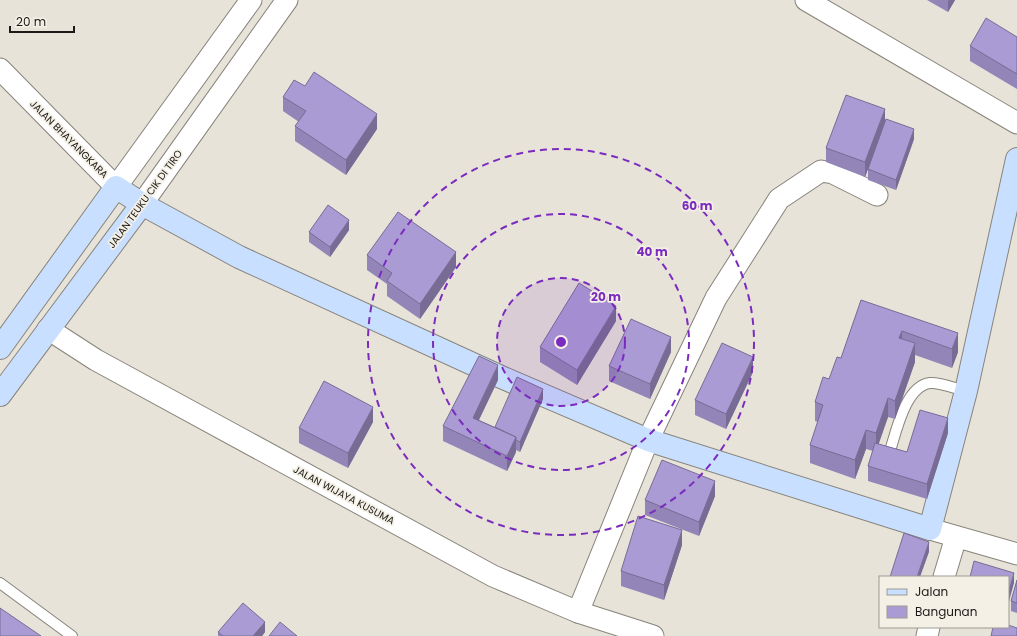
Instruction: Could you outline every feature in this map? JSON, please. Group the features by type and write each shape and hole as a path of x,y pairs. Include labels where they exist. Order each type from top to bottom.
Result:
{"street":[{"path":"0,348 251,0"},
{"name":"JALAN TEUKU CIK DI TIRO","path":"0,395 142,204 287,0"},
{"path":"806,0 1017,123"},
{"name":"JALAN BHAYANGKARA","path":"0,69 116,187 142,204 246,260 501,377 648,440 930,529"},
{"path":"1017,158 966,391 930,529 1017,554"},
{"path":"578,612 648,440 716,298 779,199 821,171 833,173 877,195"},
{"name":"JALAN WIJAYA KUSUMA","path":"48,329 110,367 493,576 578,612 653,636"},
{"path":"944,576 956,537"}],"lane":[{"path":"889,454 909,397 919,387 931,383 966,391"},
{"path":"0,583 72,636"}],"building":[{"path":"986,18 1017,37 1017,74 970,46"},
{"path":"314,72 377,114 346,160 295,126 306,111 283,97 294,80 305,86"},
{"path":"846,95 885,109 865,162 826,148"},
{"path":"886,119 914,129 896,180 868,169"},
{"path":"328,205 349,220 330,247 309,232"},
{"path":"398,212 456,252 420,304 387,281 392,273 367,255"},
{"path":"579,283 616,306 577,370 540,347"},
{"path":"861,300 958,333 952,349 902,331 899,338 915,343 895,401 888,398 876,433 866,430 855,460 810,445 823,405 815,402 823,377 829,379 837,357 841,358"},
{"path":"631,319 671,337 650,384 609,366"},
{"path":"722,343 753,357 726,414 695,400"},
{"path":"479,356 498,365 473,418 516,437 507,456 443,426"},
{"path":"517,377 543,389 520,442 516,440 516,437 495,427"},
{"path":"324,381 373,407 348,453 299,428"},
{"path":"920,410 948,418 927,484 868,466 875,443 907,452"},
{"path":"662,460 715,481 699,522 645,500"},
{"path":"638,516 682,530 664,585 621,571"},
{"path":"904,533 929,542 917,576 890,576"},
{"path":"974,561 1014,573 1009,590 1009,576 970,576"},
{"path":"1017,580 1017,603 1011,601"},
{"path":"243,603 265,622 253,636 223,636 218,632"},
{"path":"0,608 41,636 0,636"},
{"path":"280,622 297,636 269,636"},
{"path":"1009,625 1017,628 1017,636 991,636 993,628 1009,628"}]}
